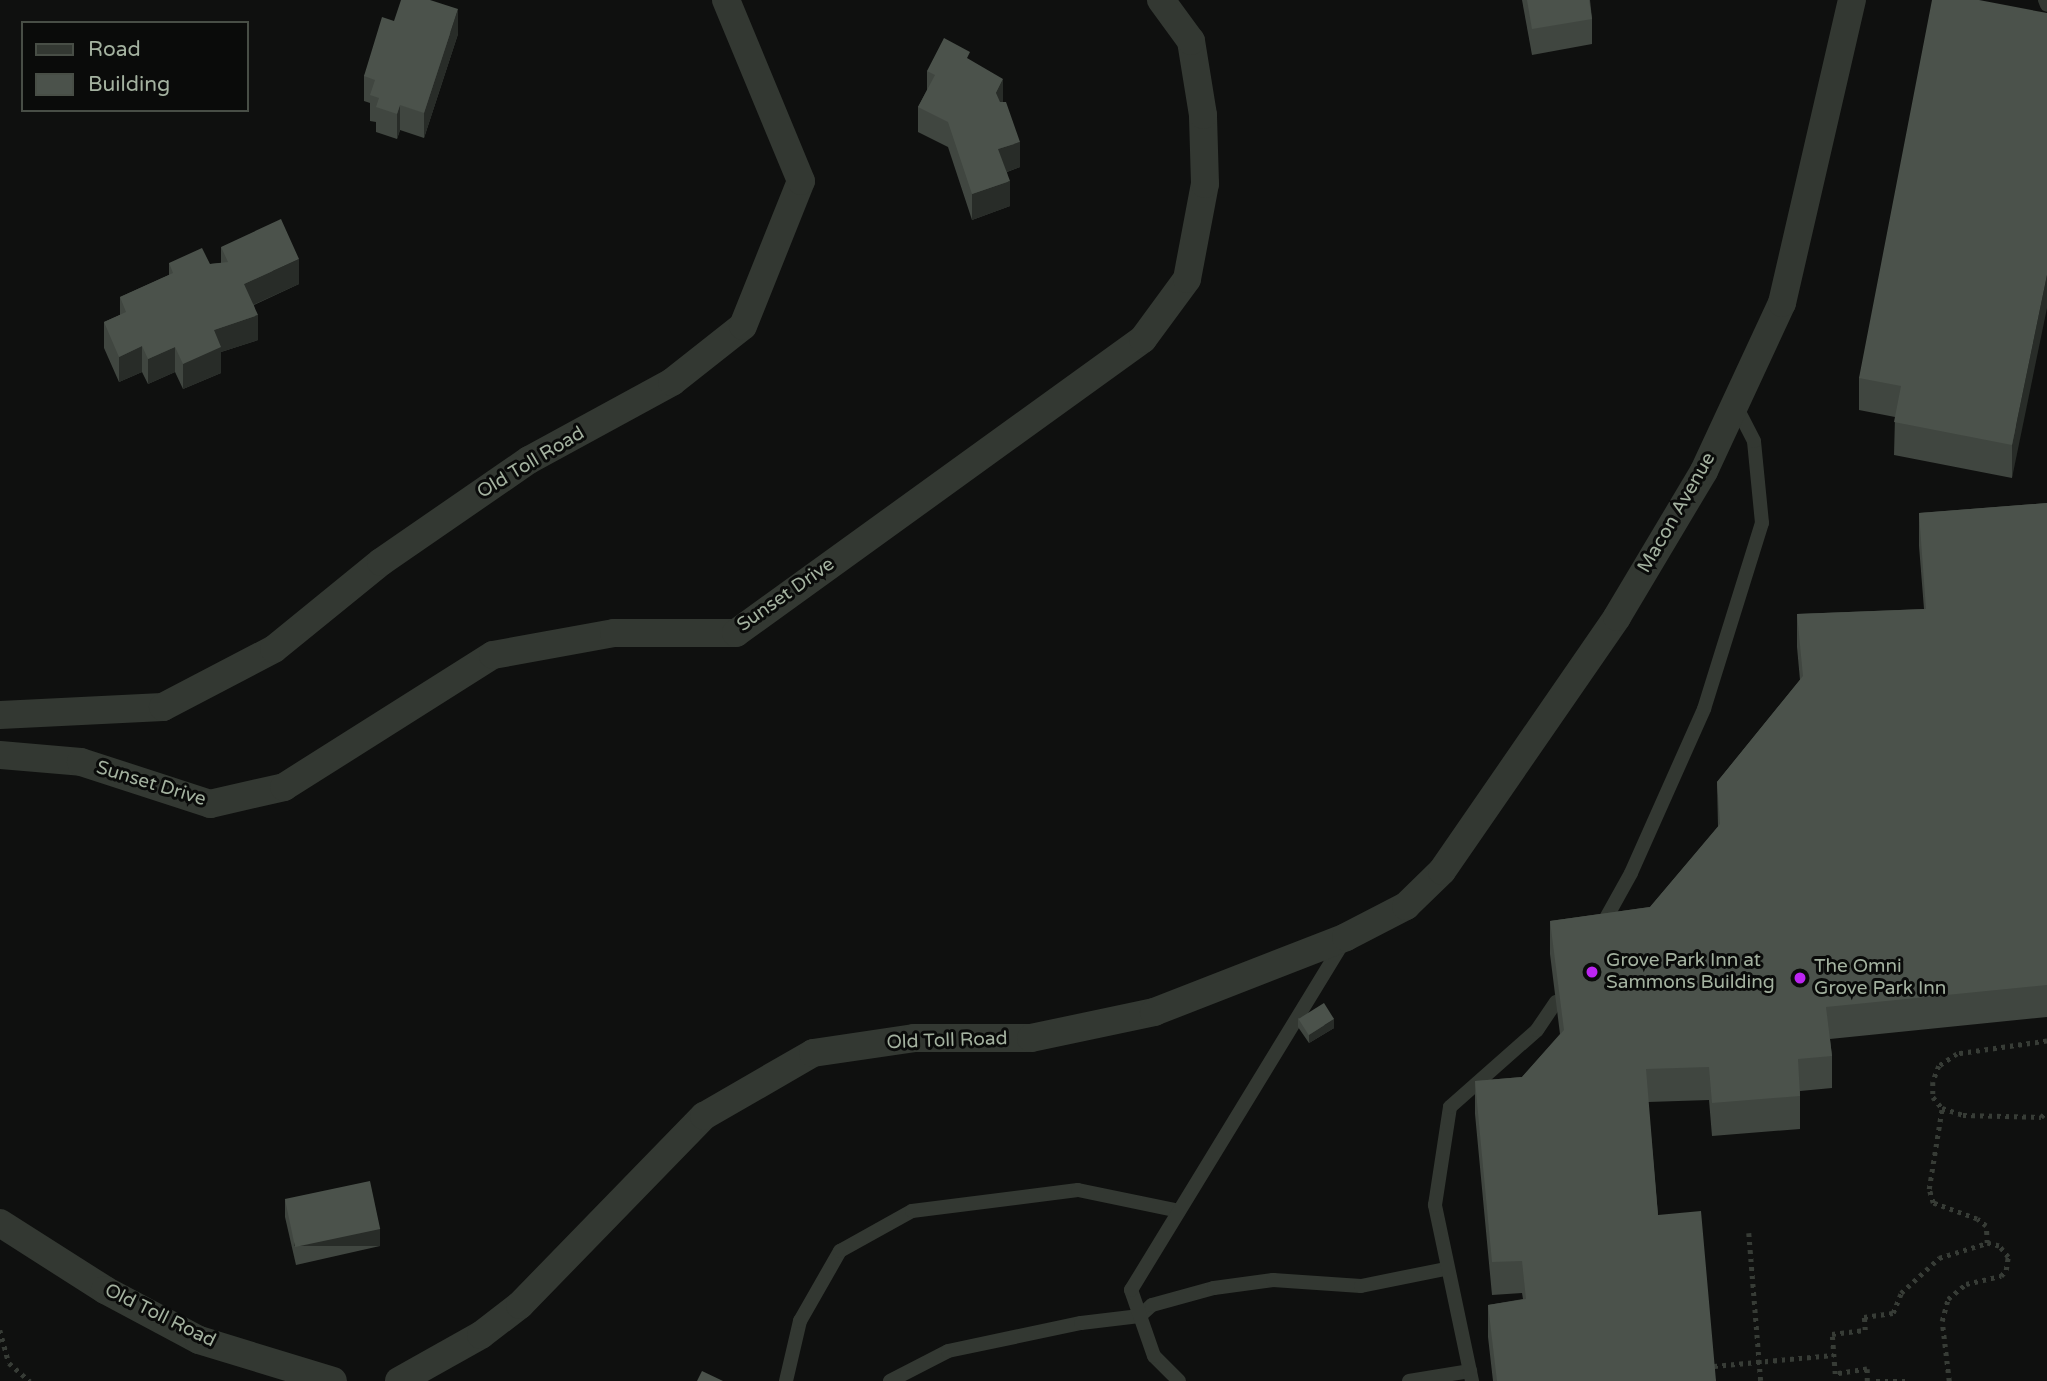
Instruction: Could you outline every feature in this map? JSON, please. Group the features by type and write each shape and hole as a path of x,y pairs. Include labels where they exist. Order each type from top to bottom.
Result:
{"street":[{"name":"Old Toll Road","path":"0,715 163,707 274,649 381,562 529,460 672,382 743,326 801,181 726,0"},
{"name":"Sunset Drive","path":"0,755 81,762 210,804 284,787 493,655 614,633 736,632 1143,339 1187,279 1205,184 1203,115 1191,41 1161,0"},
{"name":"Macon Avenue","path":"1346,937 1406,906 1442,871 1616,617 1704,471 1782,303 1852,0"},
{"name":"Old Toll Road","path":"398,1381 481,1335 520,1305 704,1116 813,1053 914,1038 1031,1038 1154,1012 1346,937"},
{"name":"Old Toll Road","path":"0,1223 105,1290 199,1339 333,1381"}],"lane":[{"path":"1589,948 1631,873 1704,709 1762,523 1754,441 1735,404"},
{"path":"1179,1381 1154,1356 1131,1290 1346,937"},
{"path":"1409,1381 1471,1376 1445,1269 1434,1205 1450,1107 1537,1030 1556,1002"},
{"path":"786,1381 800,1321 840,1251 912,1211 1078,1190 1179,1211"},
{"path":"890,1381 948,1351 1081,1323 1140,1316 1152,1305 1214,1288 1273,1280 1361,1286 1445,1269"}],"path":[{"path":"2047,1041 1957,1055 1939,1066 1933,1082 1933,1097 1942,1108 1994,1118 2041,1117 2047,1111"},
{"path":"1942,1108 1929,1189 1933,1203 1977,1219 1986,1226 1987,1242"},
{"path":"1749,1233 1761,1381"},
{"path":"1867,1381 1867,1369 1835,1374 1832,1334 1865,1330 1864,1317 1893,1313 1901,1293 1939,1258 1987,1242 1999,1246 2008,1257 2006,1270 2001,1276 1966,1284 1948,1299 1942,1321 1948,1381"},
{"path":"0,1330 9,1363 30,1381"},
{"path":"1714,1366 1833,1355"},
{"path":"1876,1381 1905,1381"}],"building":[{"path":"401,0 430,0 458,9 424,113 400,105 397,114 376,107 379,98 370,95 375,80 364,76 382,17 394,21"},
{"path":"1527,0 1589,0 1592,19 1532,29"},
{"path":"1932,0 1979,0 2047,13 2047,275 2012,445 1894,422 1901,386 1859,378"},
{"path":"944,38 970,52 967,58 1003,79 996,93 1000,102 1006,102 1020,142 998,149 1010,181 972,194 948,122 918,107 935,75 927,71"},
{"path":"281,219 299,259 244,284 258,315 214,330 221,347 183,364 175,347 148,359 142,346 119,357 104,322 126,312 120,297 173,273 169,263 202,248 210,264 228,262 221,247"},
{"name":"The Omni Grove Park Inn","path":"2047,503 2047,985 1826,1007 1832,1056 1798,1059 1800,1096 1712,1103 1709,1067 1646,1069 1658,1215 1701,1211 1716,1381 1497,1381 1488,1305 1526,1299 1522,1261 1492,1262 1475,1081 1522,1077 1564,1030 1550,921 1650,907 1720,824 1717,782 1803,676 1797,614 1926,609 1919,513"},
{"path":"1324,1003 1334,1019 1309,1035 1299,1019"},
{"path":"370,1181 380,1229 295,1247 285,1199"},
{"path":"702,1371 723,1381 697,1381"}],"place":[{"name":"Grove Park Inn at Sammons Building","path":"1592,972"},
{"name":"The Omni Grove Park Inn","path":"1800,978"}]}
